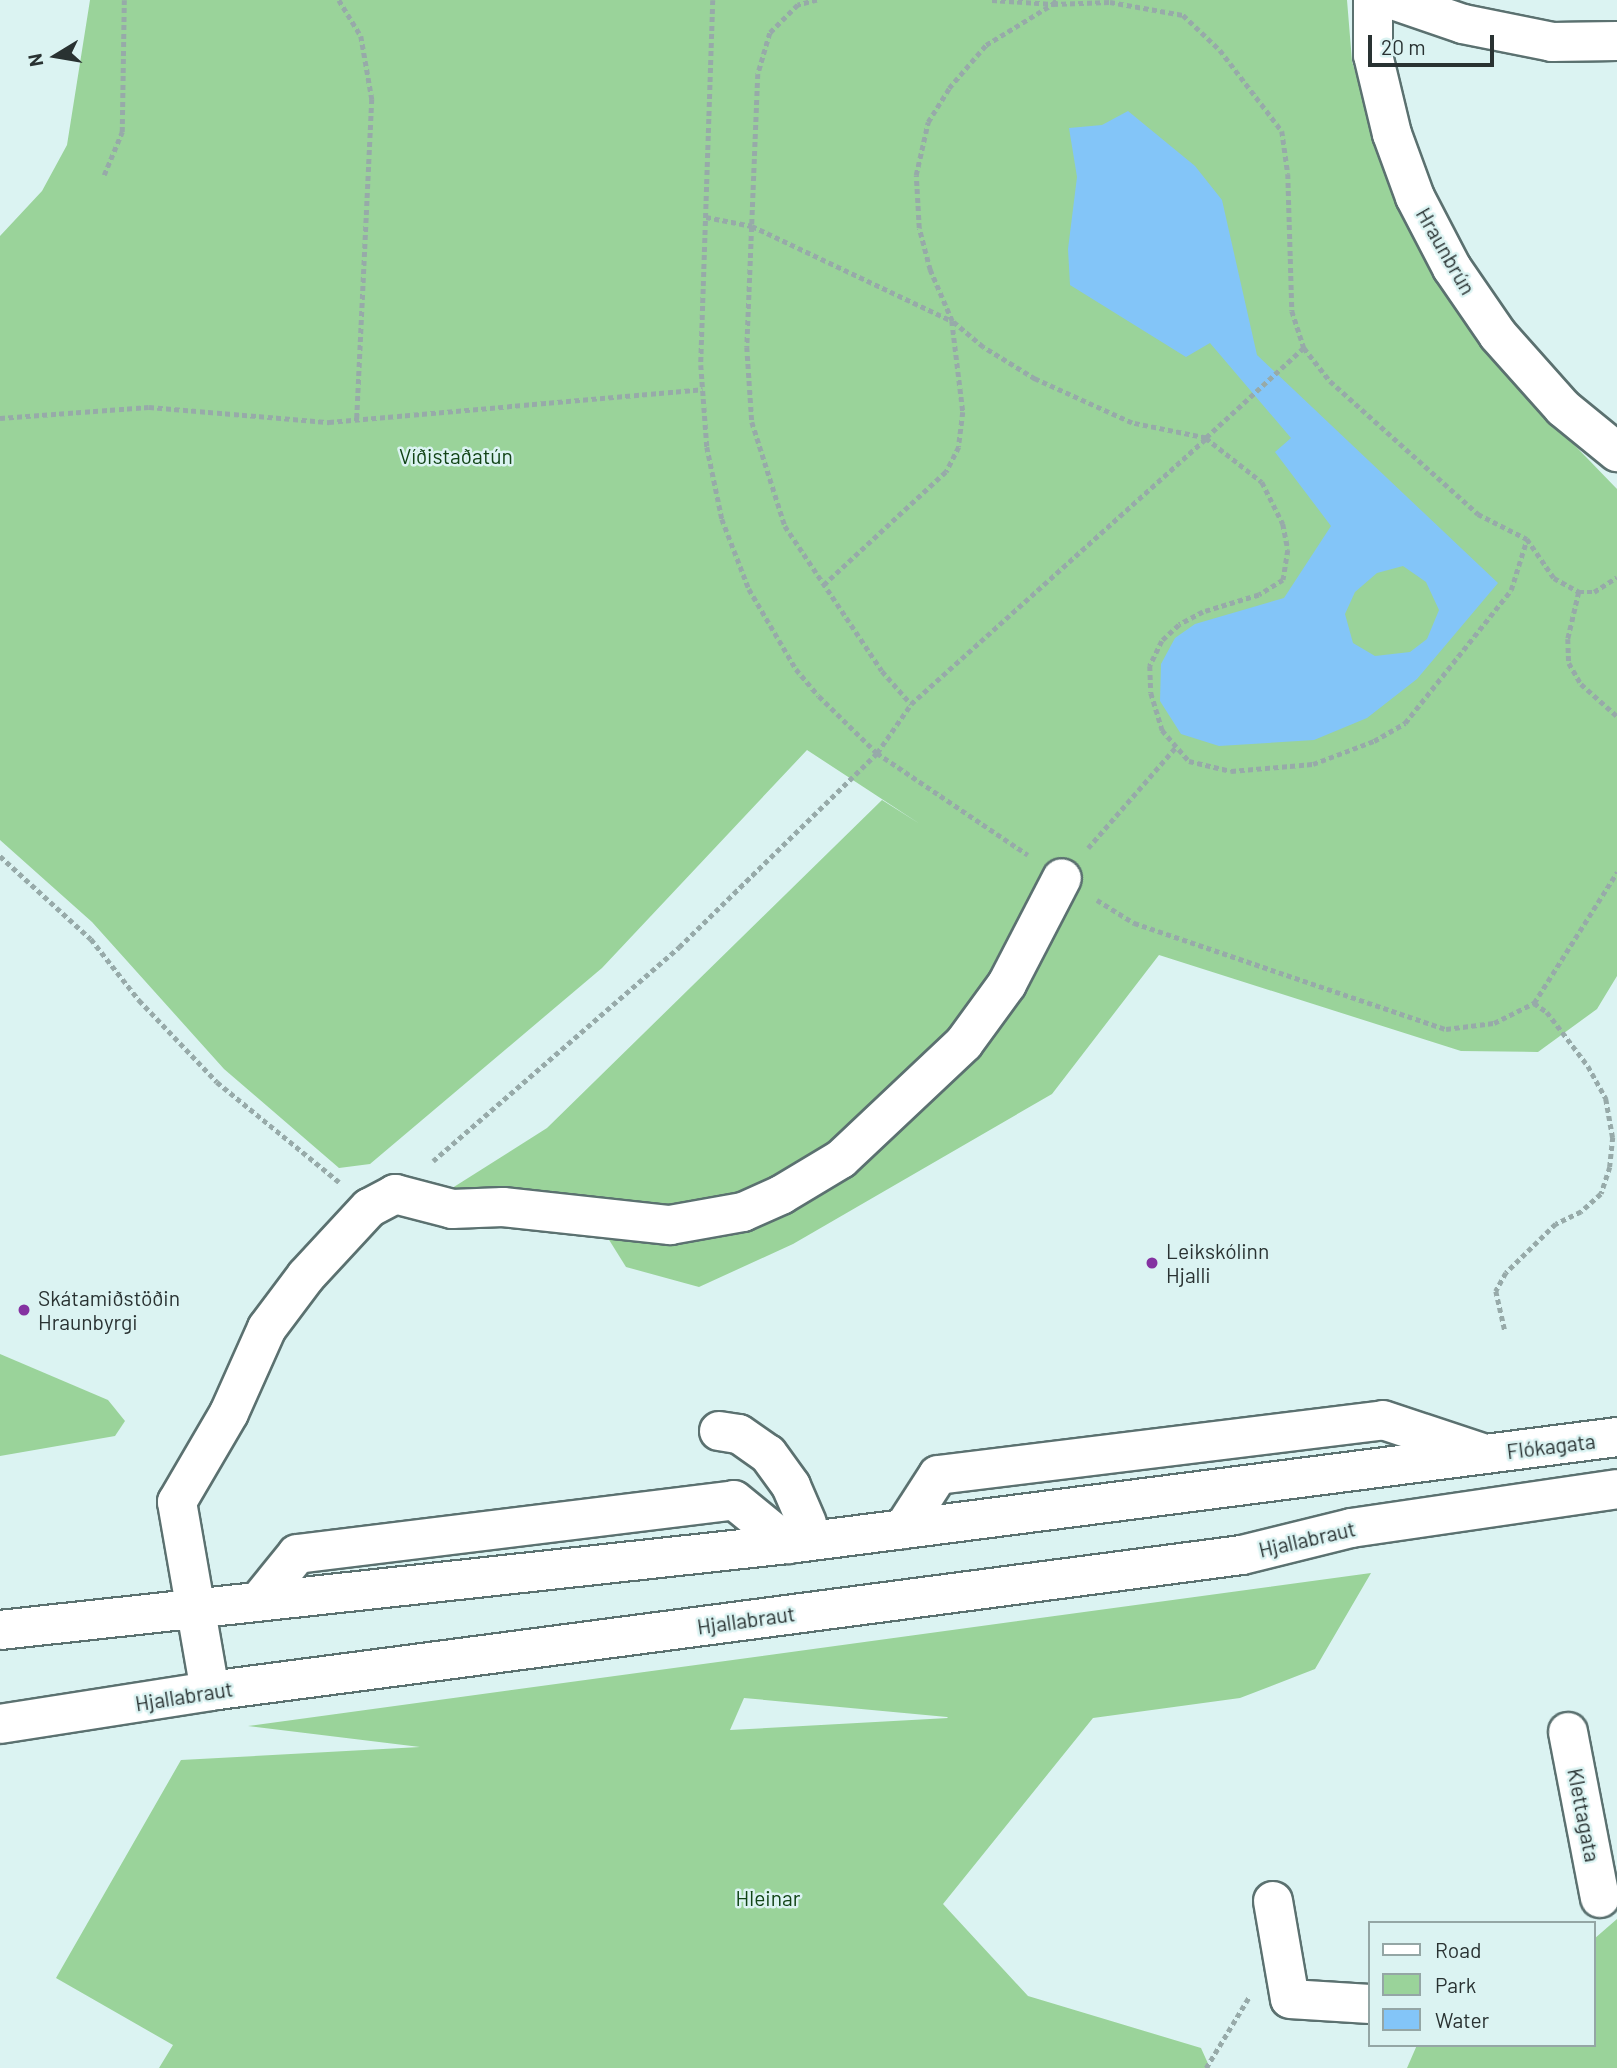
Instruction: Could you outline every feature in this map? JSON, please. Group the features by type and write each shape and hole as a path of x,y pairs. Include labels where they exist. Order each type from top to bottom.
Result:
{"main road":[{"name":"Hraunbrún","path":"1373,0 1373,55 1392,134 1415,197 1452,268 1498,335 1563,408 1617,452"},
{"path":"1393,0 1463,24 1552,41 1617,41"},
{"path":"210,1691 177,1502 229,1413 267,1328 306,1276 382,1201 452,1209 503,1207 670,1225 743,1212 781,1195 841,1159 964,1043 1007,984 1062,878"},
{"path":"0,1630 259,1601 788,1531 791,1486 768,1454 739,1434 719,1431"},
{"name":"Flókagata","path":"788,1531 1617,1437"},
{"name":"Hjallabraut","path":"0,1724 210,1691 1242,1555 1351,1528 1617,1489"},
{"name":"Klettagata","path":"1568,1731 1598,1900"},
{"path":"1273,1901 1290,1999 1368,2004"}],"path":[{"path":"104,175 122,132 124,0"},
{"path":"339,0 361,36 372,99 357,419"},
{"path":"713,0 702,389 707,447 722,519 749,589 796,669 877,753 1062,878 1134,923 1446,1029 1494,1023 1534,1003 1617,872"},
{"path":"817,0 798,5 770,33 758,74 747,347 752,422 785,526 823,586 911,704"},
{"path":"992,0 1110,2 1183,15 1244,78 1282,131 1288,174 1292,311 1304,348 1330,381 1478,514 1527,540 1553,578 1579,592 1594,592 1617,578"},
{"path":"823,586 946,472 959,447 962,412 952,321 930,270 919,228 916,175 928,122 949,89 986,45 1054,2"},
{"path":"706,217 752,226 952,321 1035,379 1132,423 1206,438 1262,482 1283,524 1288,550 1283,580 1259,595 1203,612 1162,641 1150,666 1150,693 1162,730 1189,761 1231,771 1257,771 1313,764 1374,741 1405,723 1511,590 1527,540"},
{"path":"0,856 91,939 139,1000 217,1082 382,1201 679,947 877,753 911,704 1304,348"},
{"path":"0,418 149,407 227,410 329,422 702,389"},
{"path":"1579,592 1568,639 1569,663 1581,684 1617,716"},
{"path":"1062,878 1175,748"},
{"path":"1505,1331 1496,1291 1506,1273 1556,1224 1581,1212 1601,1194 1610,1167 1613,1137 1606,1099 1588,1066 1547,1012 1534,1003"},
{"path":"1206,2068 1280,1944"}],"green space":[{"name":"Víðistaðatún","path":"90,0 1347,0 1352,61 1373,132 1432,267 1488,356 1617,489 1617,976 1597,1009 1538,1052 1461,1051 1159,955 1052,1094 793,1244 699,1287 626,1267 601,1227 419,1209 547,1128 882,800 920,824 807,750 602,968 370,1164 339,1168 224,1069 92,922 0,840 0,236 42,191 67,145"},
{"path":"0,1354 108,1400 125,1421 115,1436 0,1456"},
{"name":"Hleinar","path":"1371,1573 1315,1669 1240,1698 1093,1718 943,1904 1028,1996 1201,2048 1210,2068 159,2068 173,2045 56,1978 181,1760 420,1747 248,1726","holes":["744,1698 948,1718 730,1730"]},
{"path":"1617,1919 1617,2068 1407,2068 1416,2047 1596,2047 1596,1937"}],"water":[{"path":"1128,111 1195,166 1222,200 1257,355 1498,583 1417,679 1367,718 1314,740 1219,746 1181,734 1160,701 1161,664 1175,638 1195,624 1284,598 1331,526 1275,452 1291,438 1210,343 1186,357 1070,285 1068,249 1077,177 1069,128 1102,125","holes":["1403,566 1426,582 1439,610 1427,639 1410,652 1375,656 1353,643 1345,614 1355,592 1377,573"]}],"place":[{"name":"Leikskólinn Hjalli","path":"1152,1263"},
{"name":"Skátamiðstöðin Hraunbyrgi","path":"24,1310"}]}
